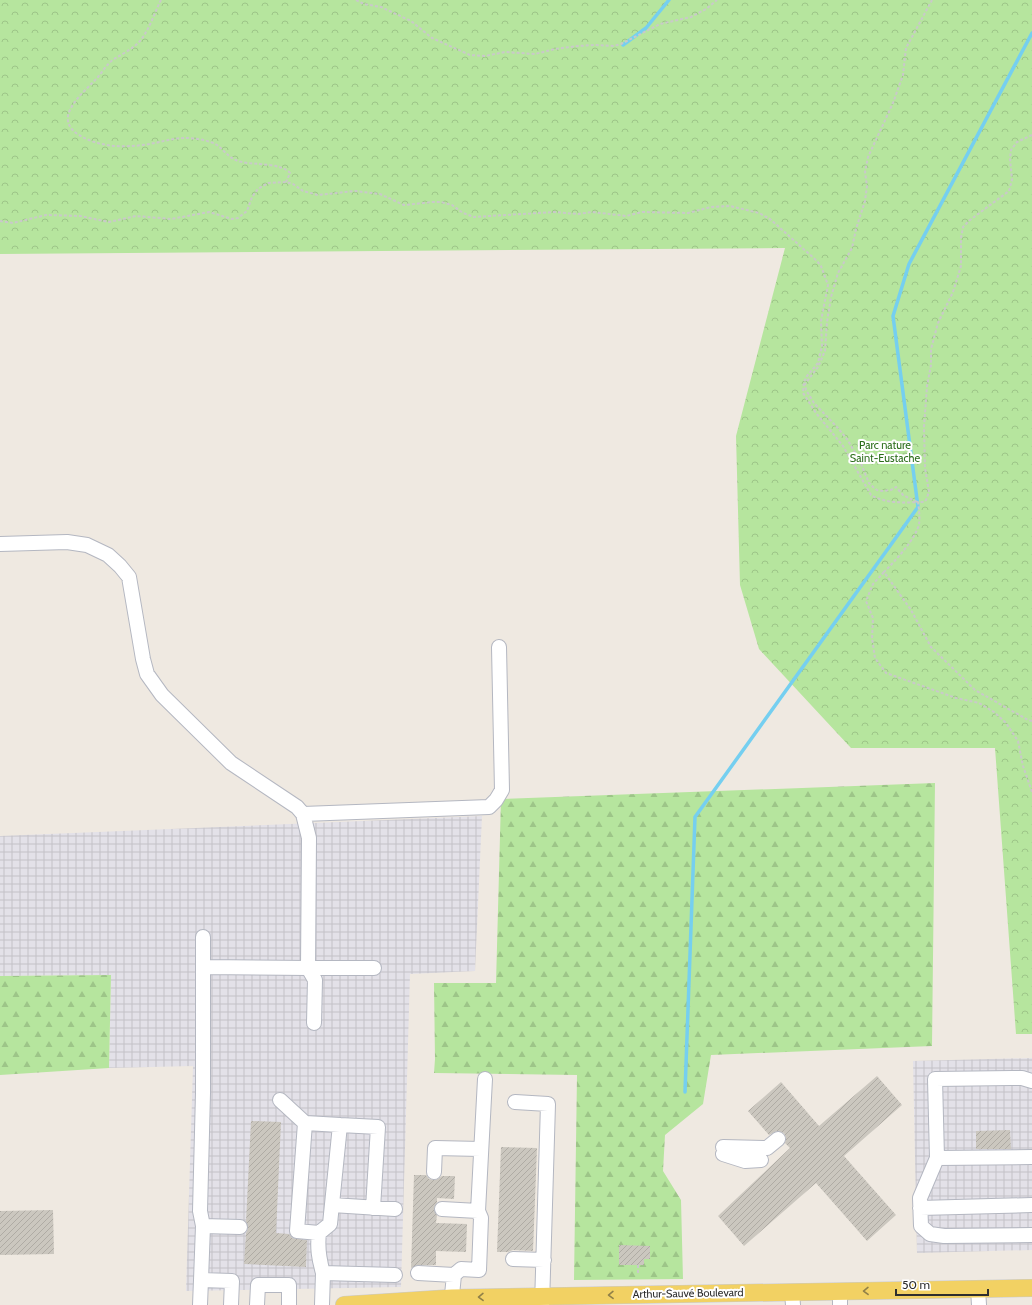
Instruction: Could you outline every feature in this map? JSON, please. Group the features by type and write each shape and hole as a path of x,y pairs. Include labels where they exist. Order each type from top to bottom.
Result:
{"main road":[{"name":"Arthur-Sauvé Boulevard","path":"344,1305 451,1301 978,1297 1032,1288"}],"lane":[{"path":"0,544 67,542 87,545 108,555 129,577 147,674 162,695 231,763 297,807 303,814 309,838 308,968 315,980 314,1024"},
{"path":"303,814 489,807 496,800 502,790 499,647"},
{"path":"200,1305 203,1226 200,1211 203,937"},
{"path":"203,967 374,968"},
{"path":"1032,1081 1022,1078 935,1079 937,1158 920,1198 921,1226 930,1234 944,1236 1032,1235"},
{"path":"418,1273 454,1275 461,1270 479,1270 481,1218 478,1211 485,1079"},
{"path":"280,1100 305,1123 378,1127 373,1208"},
{"path":"515,1102 548,1104 542,1300"},
{"path":"305,1123 297,1231 319,1233 330,1224 340,1125"},
{"path":"761,1160 745,1161 723,1150 767,1148 778,1138"},
{"path":"434,1172 435,1148 481,1150"},
{"path":"937,1158 1032,1157"},
{"path":"332,1205 395,1209"},
{"path":"920,1208 1032,1205"},
{"path":"442,1209 478,1211"},
{"path":"203,1226 240,1227"},
{"path":"319,1233 319,1256 323,1273 322,1305"},
{"path":"513,1259 544,1260"},
{"path":"323,1273 395,1275"},
{"path":"451,1301 454,1275"},
{"path":"201,1280 232,1281 231,1305"},
{"path":"257,1305 258,1285 289,1285 289,1305"}],"path":[{"path":"161,0 147,31 138,43 133,48 108,64 79,97 69,113 68,120 70,128 89,139 114,146 150,144 175,138 208,141 216,145 230,157 240,162 284,168 290,173 286,182"},
{"path":"356,0 364,4 381,7 403,16 416,23 432,38 470,55 485,56 505,52 535,54 555,49 595,45 614,46 621,44 660,24 691,17 706,9 717,0"},
{"path":"918,502 903,495 896,487 891,490 882,491 872,487 860,461 845,436 814,403 806,390 806,384 818,367 825,351 827,322 831,297 838,273 852,248 856,229 865,201 865,172 868,157 893,103 903,75 906,48 932,0"},
{"path":"0,221 13,223 46,215 80,216 109,222 136,216 171,219 210,212 232,219 242,216 247,211 255,193 261,187 268,183 286,182 293,184 303,191 318,195 360,192 386,196 404,205 441,202 452,205 463,213 474,217 554,212 578,214 592,212 626,216 642,212 688,213 711,207 722,206 752,211 765,216 776,223 817,260 828,284 821,321 821,356 818,363 804,382 804,393 806,399 843,446 871,495 885,501 924,502 929,492 925,468 924,427 928,386 932,365 931,349 938,323 953,292 961,266 961,238 963,228 970,220 1009,191 1012,180 1010,159 1011,150 1016,142 1032,135"},
{"path":"918,502 919,525 911,541 899,557 873,584 866,601 873,618 872,638 875,658 886,673 956,698 979,703 994,712 1006,723 1018,741 1023,766 1032,792"},
{"path":"884,572 911,610 931,647 975,690 1032,721"},
{"path":"638,1265 638,1274"}],"shaded area":[{"path":"482,816 475,971 410,974 401,1287 186,1291 193,1066 109,1068 111,975 0,976 0,836"},
{"path":"1032,1058 1032,1250 917,1253 913,1061"}],"green space":[{"name":"Parc nature Saint-Eustache","path":"0,0 1032,0 1032,1034 1016,1034 995,748 851,748 759,649 740,585 736,436 785,248 0,254"},
{"path":"935,783 932,1046 711,1055 703,1104 665,1135 663,1171 681,1200 683,1279 574,1280 577,1075 434,1073 434,983 496,983 501,799"},
{"path":"111,975 109,1068 0,1075 0,976"}],"building":[{"path":"877,1076 902,1105 844,1156 896,1215 867,1241 816,1183 744,1246 718,1216 790,1148 785,1143 786,1138 784,1133 777,1131 769,1135 748,1111 781,1082 819,1126"},
{"path":"251,1121 281,1122 276,1233 289,1234 292,1238 307,1240 306,1267 244,1264 246,1233 248,1228 246,1222"},
{"path":"1010,1130 1011,1149 976,1149 976,1131"},
{"path":"501,1147 537,1148 533,1251 513,1250 508,1252 497,1252"},
{"path":"414,1175 426,1175 429,1179 434,1180 442,1176 455,1176 454,1199 437,1198 434,1209 437,1215 436,1223 467,1224 466,1252 436,1251 436,1265 418,1265 411,1268"},
{"path":"53,1210 54,1254 0,1255 0,1211"},
{"path":"619,1245 650,1246 650,1259 644,1259 644,1265 619,1265"}],"waterway":[{"path":"623,45 646,28 669,0"},
{"path":"685,1092 695,817 918,507 893,316 909,264 1032,33"}]}
